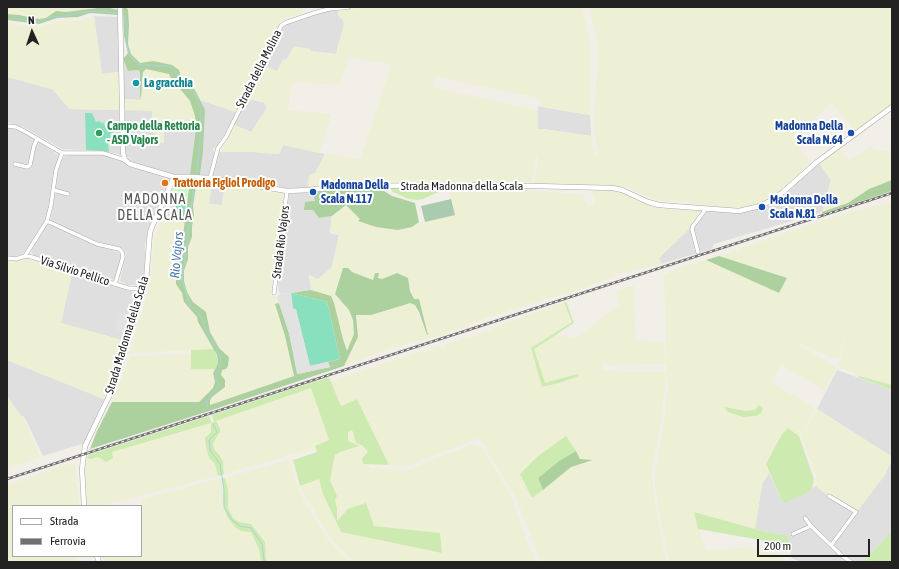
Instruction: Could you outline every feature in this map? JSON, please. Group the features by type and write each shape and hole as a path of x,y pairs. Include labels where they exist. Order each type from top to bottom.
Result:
{"street":[{"name":"Strada della Molina","path":"210,178 218,148 226,137 281,26 285,22 328,9 350,7"},
{"path":"120,12 123,153 125,160"},
{"name":"Strada Madonna della Scala","path":"84,505 82,469 85,446 110,392 123,357 144,289 147,272 150,232 174,178 210,178 288,191 304,191 340,186 486,185 612,188 622,190 648,202 659,205 739,211 760,206 770,201 822,159 892,107"},
{"path":"7,126 16,128 62,153 103,153 125,160 130,164 174,178"},
{"path":"14,164 27,167 30,165 37,139"},
{"path":"25,256 47,221 56,170 62,153"},
{"path":"53,190 68,194"},
{"name":"Strada Rio Vajors","path":"274,293 288,191"},
{"path":"698,252 692,229 706,209"},
{"path":"47,221 97,244 119,249 122,252 123,258 115,284"},
{"name":"Via Silvio Pellico","path":"7,258 16,259 25,256 128,288 144,289"},
{"path":"830,496 856,512 832,544"},
{"path":"805,518 832,544 841,555 851,562"},
{"path":"793,534 812,526"}],"shaded area":[{"path":"328,11 338,11 338,15 343,20 344,24 336,54 311,51 283,60 277,71 264,66 282,28 286,24"},
{"path":"94,16 118,17 119,72 102,74"},
{"path":"123,59 128,71 138,70 140,72 141,100 124,99"},
{"path":"7,77 52,89 70,109 119,110 121,155 105,151 62,149 23,127 7,122"},
{"path":"247,98 264,102 267,108 251,132 234,125"},
{"path":"200,100 236,112 228,129 217,146 212,150 215,152 210,175 200,175 203,152 205,110"},
{"path":"538,106 590,115 591,136 537,129"},
{"path":"124,110 152,110 153,131 164,143 163,128 196,128 190,174 168,174 133,162 127,157 125,150"},
{"path":"7,127 23,132 59,155 53,176 49,209 45,220 28,248 21,255 10,257 7,256"},
{"path":"283,145 325,154 315,173 309,175 308,188 294,189 275,187 212,177 217,152 279,154"},
{"path":"73,154 103,154 172,179 149,227 145,245 145,266 143,278 136,285 127,285 120,281 126,254 122,248 99,242 50,221 54,201 54,188 58,171 64,156"},
{"path":"819,163 831,180 822,212 714,244 712,249 661,264 659,258 689,229 701,212 707,210 748,210 768,203"},
{"path":"212,182 225,184 222,205 209,204"},
{"path":"171,191 175,192 177,197 174,221 158,221 162,214 165,215 171,203 170,202 173,196"},
{"path":"312,192 315,201 313,210 319,218 332,216 330,233 339,235 332,267 318,280 309,275 311,290 280,294 278,287 289,194"},
{"path":"47,223 92,243 118,252 121,255 121,261 114,280 33,255 31,251"},
{"path":"72,273 140,294 125,341 61,323"},
{"path":"291,293 293,309 296,309 310,366 328,362 330,367 297,374 289,333 277,297 280,294"},
{"path":"119,311 131,315 126,333 114,330"},
{"path":"7,360 104,399 85,443 43,456 26,420 23,416 21,416 7,396"},
{"path":"837,370 892,390 892,457 817,409"},
{"path":"892,459 892,531 863,562 802,562 791,558 788,536 755,529 762,484 769,473 781,499 805,494 816,486 828,496 885,475"}],"green space":[{"path":"7,7 106,7 66,12 56,11 46,18 39,19 7,14"},
{"path":"106,7 118,7 118,10"},
{"path":"106,7 118,10 118,15 90,13 78,17 57,18 39,24 7,20 7,14 39,19 46,18 56,11 66,12"},
{"path":"123,7 126,7 128,10 128,44 131,54 140,63 153,61 172,65 179,70 181,77 195,90 205,110 203,152 200,175 190,174 196,128 195,116 190,101 173,83 169,74 146,69 143,72 141,98 140,72 138,70 128,71 123,59 128,53 124,36"},
{"path":"126,7 308,7 300,14 283,20 280,24 236,112 200,100 195,90 181,77 179,70 154,61 140,63 131,54 128,44 129,25 128,10"},
{"path":"369,7 582,7 589,37 590,115 541,107 539,98 436,77 433,87 537,110 538,129 591,136 595,155 599,154 596,144 594,120 598,49 589,7 892,7 892,104 854,131 832,103 800,132 798,130 792,137 810,162 786,186 768,199 751,206 738,208 692,206 692,202 665,202 645,196 630,188 611,185 535,184 538,157 536,156 531,184 355,182 333,183 308,188 309,175 315,173 325,154 360,159 391,65 349,57 340,85 292,82 288,110 332,114 319,153 283,145 279,154 220,152 234,125 251,132 267,108 264,102 247,98 264,66 277,71 283,60 286,60 294,46 310,49 311,51 336,54 344,24 343,20 338,15 338,11"},
{"path":"94,16 102,74 119,72 119,110 70,109 52,89 7,77 7,23 40,26 59,21 81,20"},
{"path":"146,69 169,74 173,83 190,101 195,116 196,128 163,128 164,143 161,143 153,131 152,111 124,110 124,99 141,100 143,72"},
{"name":"Campo della Rettoria - ASD Vajors","path":"85,113 92,113 96,122 103,122 108,132 113,129 114,132 110,134 111,142 108,143 109,152 86,150"},
{"path":"872,146 875,150 892,151 892,180 869,189 848,203 822,212 831,180 819,163 839,149 849,160"},
{"path":"190,179 197,180 193,206 194,216 192,237 188,247 188,259 184,271 184,281 187,292 193,302 206,312 210,332 219,348 229,357 228,366 226,369 222,370 221,375 225,380 225,387 212,397 210,400 210,405 294,376 285,336 275,304 279,303 289,333 298,374 330,367 328,362 340,359 327,302 291,293 311,290 331,296 347,351 354,334 353,320 349,310 335,294 343,268 348,268 352,272 373,280 375,273 379,273 378,278 382,279 397,273 408,278 410,291 414,299 419,299 428,335 419,312 415,305 410,303 371,315 356,315 358,337 344,366 90,449 97,431 112,402 199,402 213,388 215,382 213,373 217,366 217,355 198,322 197,317 184,302 182,293 176,284 176,275 179,267 177,255 181,252"},
{"path":"190,179 188,196 177,197 175,193 171,191 176,182"},
{"path":"197,180 212,182 209,204 222,205 225,184 284,194 270,297 277,297 279,303 275,305 285,336 294,376 210,405 210,400 212,397 218,393 222,370 229,357 219,348 210,332 208,324 199,306 193,302 187,292 184,280 184,271 188,259 188,247 192,237 194,216 193,206"},
{"path":"892,180 892,191 822,214 822,212 848,203 869,189"},
{"path":"389,187 442,187 443,190 423,199 416,200 406,198 393,192"},
{"path":"379,188 392,196 415,203 419,222 412,227 398,230 376,227 358,221 360,219 346,205 332,216 319,218 313,210 304,210 305,202 315,201 312,192 340,189"},
{"path":"452,189 530,190 583,194 585,202 589,206 593,204 595,200 591,190 612,190 620,191 666,209 701,212 689,229 659,258 661,264 626,272 568,294 563,294 480,320 443,335 388,349 344,366 358,337 356,315 371,315 410,303 415,305 426,335 428,335 419,299 414,299 410,291 408,278 378,278 374,280 352,272 347,268 340,276 335,294 349,310 353,320 354,334 347,352 331,297 311,290 309,275 318,279 332,267 339,235 330,233 332,216 346,205 360,219 359,221 412,227 419,222 454,215 449,192"},
{"path":"451,199 455,215 425,222 421,206"},
{"path":"176,201 186,202 184,222 174,221"},
{"path":"892,202 892,385 859,376 840,367 839,365 851,313 839,360 795,342 837,368 824,391 781,365 771,382 815,408 800,437 788,428 782,434 766,464 769,473 762,484 755,529 694,512 706,551 748,547 781,555 783,562 669,562 655,489 655,472 669,386 667,386 664,278 662,276 684,266 706,260 779,293 787,278 719,256 829,218"},
{"path":"160,221 184,222 181,252 177,261 179,267 176,275 176,284 182,293 184,302 197,317 198,322 214,349 130,353 148,290 152,265 153,245"},
{"path":"719,256 787,278 779,293 706,260"},
{"path":"26,258 72,273 61,323 125,341 104,399 7,360 7,262"},
{"path":"634,285 636,340 664,342 666,364 602,365 602,370 665,372 666,378 661,421 652,471 654,497 666,562 541,562 517,500 479,438 409,465 401,467 389,465 357,399 341,406 330,381 441,345 444,349 445,344 489,331 494,327 564,302 572,322 531,348 542,386 559,383 579,375 544,383 534,348 556,334 576,338 619,305 616,292","holes":["576,451 580,459 591,460 571,467 532,498 520,474"]},
{"path":"291,293 327,302 340,359 310,366 296,310 293,310"},
{"path":"566,301 574,323 534,349 545,383 577,374 579,376 542,387 531,348 572,322 564,302"},
{"path":"214,349 218,361 215,369 191,369 191,350"},
{"path":"191,354 191,369 215,369 213,373 215,382 213,388 199,402 112,402 128,361 132,356"},
{"path":"859,376 892,385 892,390 858,377"},
{"path":"329,377 341,406 357,399 389,465 363,464 362,458 368,452 363,446 356,443 352,430 348,432 348,441 359,446 335,455 330,481 337,496 335,500 337,508 337,521 348,509 366,503 374,526 440,533 442,553 341,532 323,494 319,479 300,486 293,460 317,452 315,446 329,440 311,388 216,421 220,432 213,443 214,449 223,462 224,474 218,476 215,464 209,458 206,447 205,438 211,432 211,423 112,452 113,458 106,462 98,457 91,459 87,458 88,455 209,416 212,423 214,422 212,415"},
{"path":"312,388 316,399 348,432 351,430 356,443 363,446 368,453 370,468 406,471 473,444 482,447 513,499 535,562 355,562 334,542 324,528 300,486 318,479 320,460 316,448 224,474 223,462 214,449 212,443 220,432 220,429 215,421","holes":["365,504 374,526 440,533 341,532"]},
{"path":"7,396 25,422 40,457 7,469"},
{"path":"759,405 763,408 761,413 756,416 743,417 728,412 724,407 746,411 755,410"},
{"path":"817,409 892,457 885,475 857,512 828,496 816,486 817,478 802,439 802,434"},
{"path":"211,423 209,458 215,464 218,476 104,505 86,505 83,474 87,458"},
{"path":"788,428 799,436 814,479 812,489 805,494 784,503 766,464 782,434"},
{"path":"566,436 576,451 559,461 538,478 543,490 532,498 520,474 537,457"},
{"path":"576,451 580,459 593,460 571,467 543,490 538,478 559,461"},
{"path":"289,460 297,485 307,507 327,538 351,562 268,562 266,559 265,542 251,524 239,522 233,518 228,508 228,490 225,478"},
{"path":"76,463 79,505 12,505 12,557 76,557 78,562 7,562 7,485 61,466"},
{"path":"221,478 224,489 224,508 228,518 251,532 259,549 261,562 104,562 102,557 142,557 142,499"},
{"path":"221,478 225,478 228,490 228,508 233,518 239,522 251,524 265,542 266,559 268,562 261,562 259,549 251,532 241,531 235,527 228,518 224,508 224,489"},
{"path":"694,512 755,529 788,536 789,545 698,529"},
{"path":"892,531 892,562 863,562"}],"waterway":[{"name":"Rio Vajors","path":"7,19 22,19 36,22 53,16 59,17 91,11 118,13"},
{"name":"Rio Vajors","path":"123,16 125,17 127,26 126,42 129,55 139,65 167,66 175,71 179,80 195,94 201,110 200,144 196,176"},
{"name":"Rio Vajors","path":"195,179 182,280 190,305 200,315 206,330 221,357 219,369 216,375 219,385 207,400 207,406"},
{"name":"Rio Vajors","path":"213,424 217,432 209,440 210,450 220,464 224,490 224,507 232,520 240,526 251,528 262,544 265,562"}],"railway":[{"path":"7,479 892,193"}],"place":[{"name":"La gracchia","path":"136,83"},
{"name":"Campo della Rettoria - ASD Vajors","path":"99,133"},
{"name":"Madonna Della Scala N.64","path":"851,133"},
{"name":"Trattoria Figliol Prodigo","path":"165,183"},
{"name":"Madonna Della Scala N.117","path":"313,192"},
{"name":"Madonna Della Scala N.81","path":"762,207"}],"district":[{"name":"MADONNA DELLA SCALA","path":"155,208"}]}
